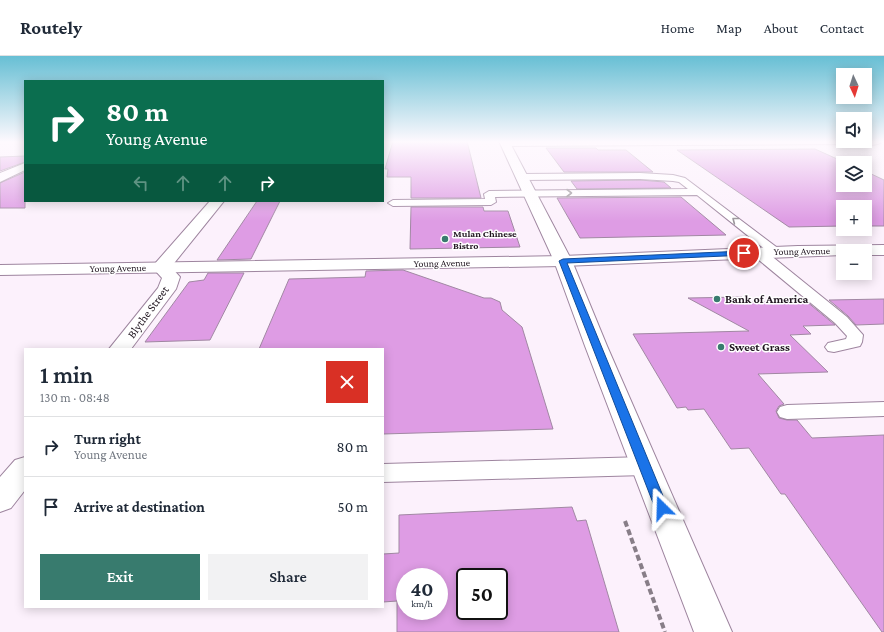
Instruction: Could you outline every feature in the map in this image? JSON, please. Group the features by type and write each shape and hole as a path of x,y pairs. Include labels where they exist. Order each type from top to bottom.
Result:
{"street":[{"path":"0,178 21,168"},
{"path":"517,168 563,261 713,632"},
{"name":"Blythe Street","path":"121,348 167,289 171,277 161,267 216,202"},
{"name":"Young Avenue","path":"0,270 563,261 777,252 884,250"},
{"path":"0,499 24,469"}],"lane":[{"path":"522,177 664,177 682,180 700,192 777,252"},
{"path":"393,203 491,202 489,194 700,192"},
{"path":"759,253 841,320 855,335 854,342 834,347"},
{"path":"787,412 884,409"},
{"path":"384,473 645,466"}],"path":[{"path":"625,521 665,632"}],"building":[{"path":"0,168 9,168 0,171"},
{"path":"474,168 481,198 411,198 411,177 387,177 388,169 385,169"},
{"path":"561,168 648,168 653,172 564,172"},
{"path":"703,168 836,168 836,192 872,192 872,174 884,180 884,226 872,226 872,200 836,200 836,226 789,227"},
{"path":"24,172 25,208 0,208 0,183"},
{"path":"640,180 664,182 671,188 577,189 571,181"},
{"path":"681,197 726,235 580,238 557,198"},
{"path":"256,202 280,202 251,259 217,260"},
{"path":"411,207 483,207 484,211 508,211 520,247 410,249"},
{"path":"403,270 484,298 491,298 500,302 502,310 522,327 553,429 384,434 384,348 259,348 289,279 365,277 366,271"},
{"path":"208,273 244,273 210,340 145,342 189,282 204,280"},
{"path":"742,297 747,302 806,301 835,325 803,326 811,334 790,335 828,372 758,374 784,404 779,406 776,411 779,418 797,420 812,438 884,435 884,632 882,632 785,494 781,494 749,448 731,449 704,409 688,410 686,407 677,408 633,334 749,331 688,298"},
{"path":"884,299 884,324 856,325 829,300"},
{"path":"572,507 577,521 586,520 619,632 397,632 397,620 448,620 448,568 396,568 396,601 384,602 384,554 399,553 399,515"}],"place":[{"name":"Mulan Chinese Bistro","path":"445,239"},
{"name":"Bank of America","path":"717,299"},
{"name":"Sweet Grass","path":"721,347"}],"route":[{"path":"662,508 563,261 744,253"}]}
